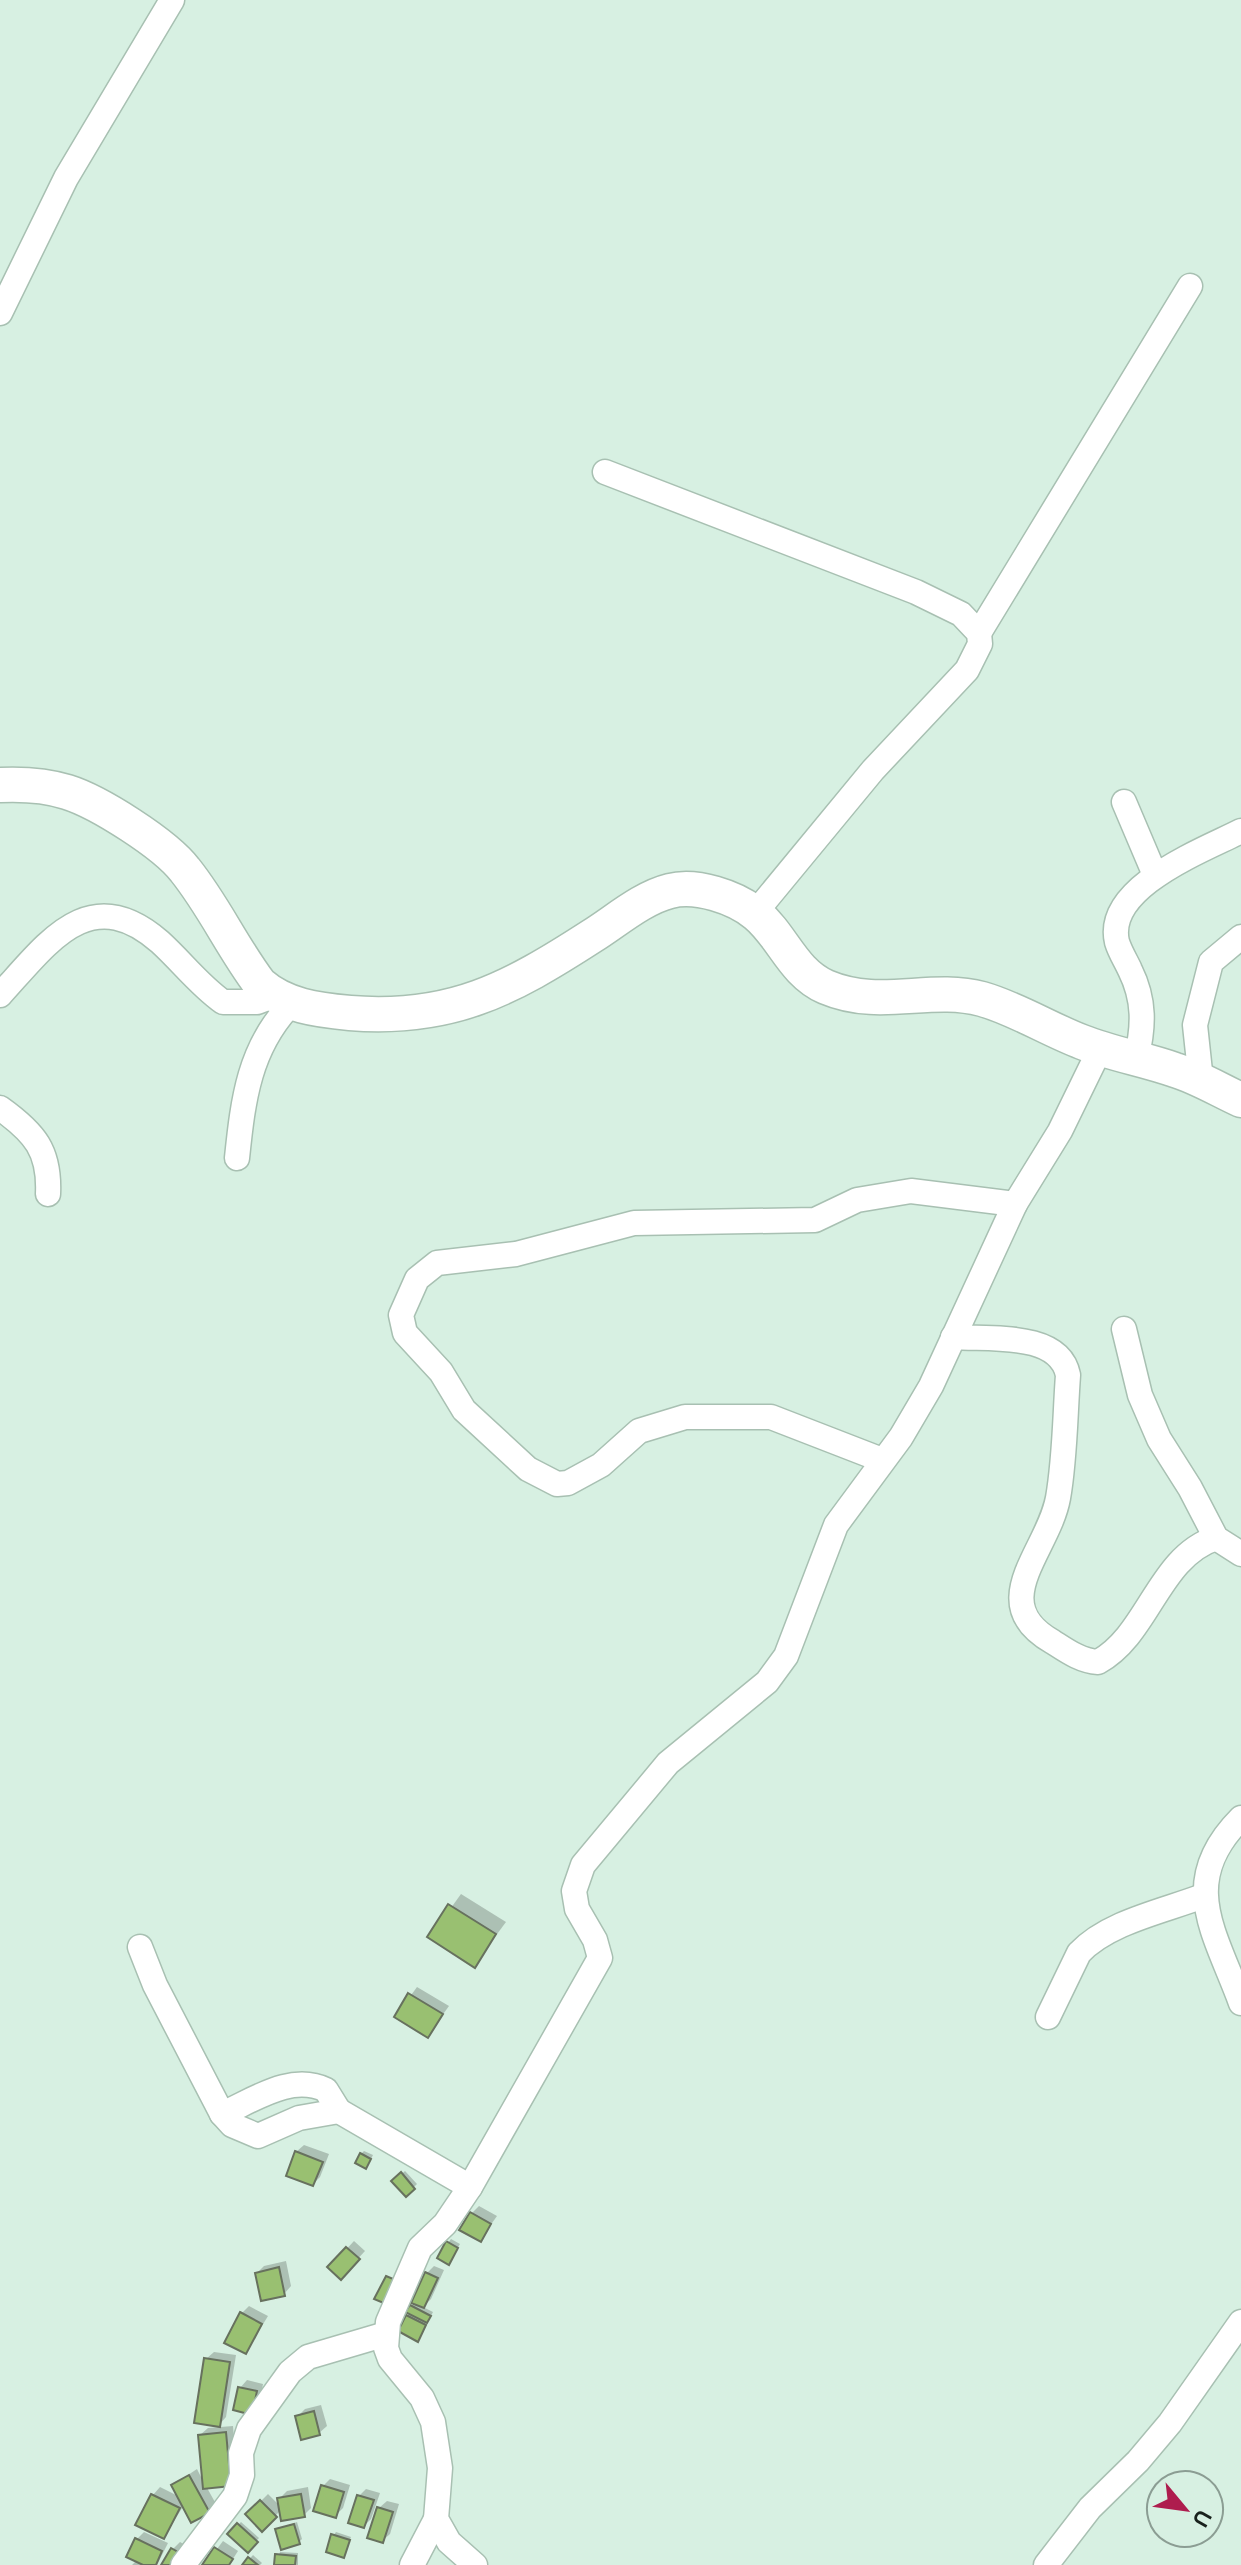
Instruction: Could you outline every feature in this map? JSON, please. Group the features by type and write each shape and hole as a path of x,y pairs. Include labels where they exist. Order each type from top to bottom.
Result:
{"street":[{"path":"0,313 66,178 172,0"},
{"path":"755,913 873,770 967,670 980,644 979,633 1190,286"},
{"path":"605,472 916,592 961,614 979,633"},
{"path":"0,785 28,784 69,792 155,841 183,867 218,917 242,960 282,999"},
{"path":"1124,802 1155,875"},
{"path":"1136,1059 1143,1022 1142,1002 1118,944 1116,931 1129,902 1155,875 1241,831"},
{"path":"0,995 71,924 87,917 105,915 149,934 223,1002 282,999 364,1014 432,1010 472,1002 523,981 648,900 670,891 716,893 755,913 799,968 826,987 879,999 980,999 1100,1049 1201,1081 1241,1100"},
{"path":"1201,1081 1195,1025 1211,962 1241,937"},
{"path":"237,1158 248,1079 282,999"},
{"path":"412,2565 436,2519 440,2468 433,2422 422,2398 390,2359 386,2334 388,2322 420,2248 445,2224 470,2187 600,1958 595,1940 577,1909 574,1891 583,1865 668,1763 767,1682 798,1631 822,1555 836,1525 916,1412 1015,1204 1060,1131 1100,1049"},
{"path":"0,1108 36,1139 45,1155 48,1194"},
{"path":"882,1460 771,1417 685,1417 639,1431 601,1465 568,1483 557,1484 528,1469 464,1410 441,1372 405,1333 401,1315 417,1279 437,1263 516,1254 634,1223 815,1220 857,1200 911,1191 1015,1204"},
{"path":"1124,1329 1148,1417 1216,1538 1241,1554"},
{"path":"953,1337 1032,1343 1054,1351 1065,1364 1068,1375 1058,1496 1022,1586 1025,1619 1035,1632 1082,1659 1098,1662 1116,1648 1182,1558 1216,1538"},
{"path":"1241,1818 1215,1850 1206,1872 1203,1896 1241,2003"},
{"path":"1048,2017 1079,1953 1087,1944 1203,1896"},
{"path":"140,1947 155,1985 222,2114 232,2125 258,2136 299,2118 339,2111"},
{"path":"222,2114 280,2088 307,2084 326,2090 339,2111 470,2187"},
{"path":"1046,2565 1090,2508 1138,2461 1170,2423 1241,2322"},
{"path":"183,2565 235,2496 242,2475 241,2453 249,2429 290,2372 308,2357 386,2334"},
{"path":"436,2519 449,2542 475,2565"}],"building":[{"path":"448,1904 496,1934 475,1968 427,1937"},
{"path":"408,1993 443,2014 428,2038 394,2017"},
{"path":"295,2151 323,2162 313,2186 286,2176"},
{"path":"360,2153 371,2159 366,2169 355,2163"},
{"path":"401,2172 415,2189 406,2197 391,2181"},
{"path":"470,2212 491,2224 481,2242 459,2230"},
{"path":"446,2241 458,2248 449,2265 437,2258"},
{"path":"346,2247 360,2259 341,2280 327,2267"},
{"path":"279,2267 285,2296 261,2301 255,2273"},
{"path":"425,2272 438,2278 424,2308 411,2303"},
{"path":"386,2276 398,2281 386,2304 374,2299"},
{"path":"410,2305 431,2316 427,2323 405,2312"},
{"path":"240,2312 262,2324 246,2354 224,2343"},
{"path":"406,2315 426,2325 418,2342 398,2331"},
{"path":"204,2358 230,2362 220,2427 194,2423"},
{"path":"238,2387 257,2391 252,2415 233,2410"},
{"path":"314,2411 320,2435 301,2440 295,2416"},
{"path":"226,2432 231,2486 203,2489 198,2435"},
{"path":"189,2475 210,2513 191,2523 171,2485"},
{"path":"321,2485 344,2492 336,2518 313,2511"},
{"path":"151,2494 180,2508 164,2539 135,2525"},
{"path":"301,2494 305,2517 281,2521 277,2498"},
{"path":"357,2495 374,2500 364,2528 348,2523"},
{"path":"260,2500 277,2517 262,2532 245,2514"},
{"path":"377,2507 393,2512 383,2543 367,2538"},
{"path":"237,2523 258,2542 248,2553 227,2534"},
{"path":"294,2524 300,2544 281,2550 275,2529"},
{"path":"331,2534 350,2540 344,2558 326,2552"},
{"path":"135,2538 162,2551 156,2565 143,2565 126,2557"},
{"path":"214,2547 233,2559 229,2565 202,2565"},
{"path":"171,2548 185,2556 180,2565 161,2565"},
{"path":"275,2554 296,2556 295,2565 274,2565"},
{"path":"248,2557 258,2565 242,2565"}]}
